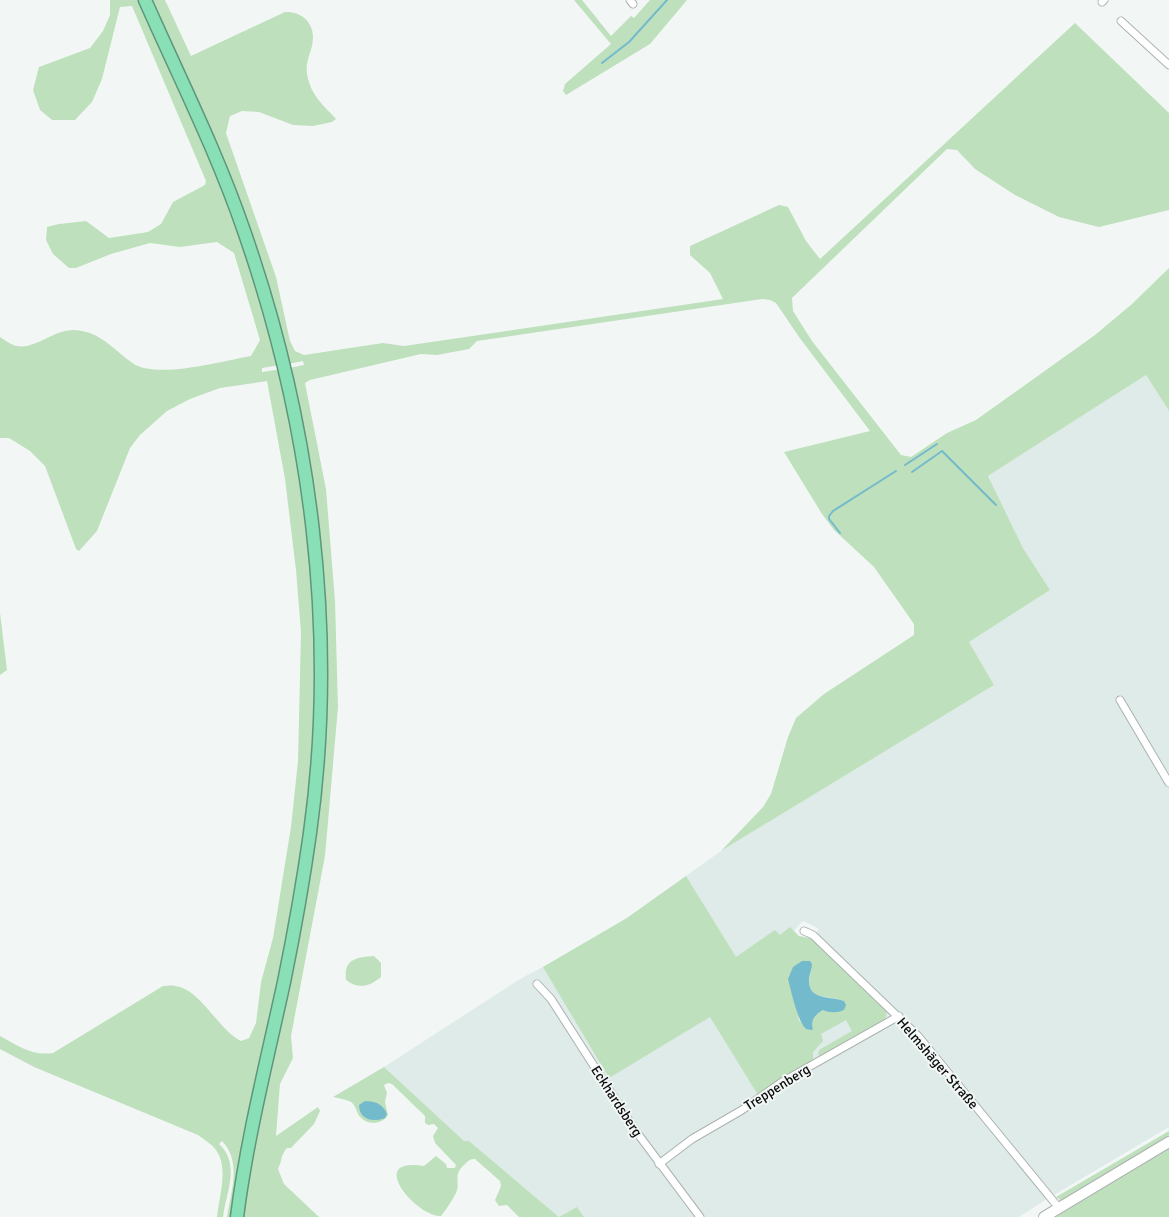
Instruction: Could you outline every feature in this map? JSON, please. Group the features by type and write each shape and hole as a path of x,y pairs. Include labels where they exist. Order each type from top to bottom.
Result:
{"highway":[{"path":"145,0 226,182 267,300 284,363 295,415 306,480 315,555 320,672 317,761 311,830 296,920 248,1150 237,1217"}],"main road":[{"path":"1044,1217 1169,1142"}],"street":[{"path":"1121,20 1169,65"},
{"path":"1120,700 1169,783"},
{"name":"Helmshäger Straße","path":"804,931 813,935 918,1036 1059,1208"},
{"name":"Eckhardsberg","path":"537,984 551,999 617,1103 659,1164 700,1217"},
{"name":"Treppenberg","path":"659,1164 692,1139 742,1110 782,1082 899,1016"}],"shaded area":[{"path":"1146,375 1169,411 1169,1127 1054,1195 913,1026 817,934 818,928 803,921 793,932 799,936 813,939 902,1023 1048,1198 1019,1217 584,1217 577,1207 559,1217 469,1141 464,1141 384,1067 520,979 627,918 721,851 994,685 969,642 1050,590 1023,548 988,476"}],"green space":[{"path":"110,0 141,0 230,203 281,365 262,368 262,372 282,369 310,536 317,696 306,842 234,1217 227,1217 234,1177 232,1158 222,1141 219,1144 226,1152 231,1169 223,1217 217,1217 223,1174 220,1157 210,1144 198,1135 34,1067 0,1049 0,1036 32,1052 53,1053 163,986 175,986 193,994 233,1036 241,1041 249,1038 256,1023 261,982 273,938 291,827 298,761 301,632 296,570 285,479 267,381 220,388 190,399 167,411 140,435 130,448 97,531 79,551 76,549 45,466 30,451 9,438 0,438 0,337 10,344 25,346 64,331 82,331 104,340 134,364 158,370 191,368 251,356 260,340 234,253 217,242 180,247 150,243 111,254 76,268 69,268 53,254 46,240 47,227 86,221 109,238 148,232 161,224 173,202 205,185 206,181 132,6 120,7 102,79 92,102 75,120 52,120 40,110 33,90 39,67 90,48 103,31 110,15"},
{"path":"149,0 165,0 191,56 285,12 300,15 311,26 313,43 307,63 307,75 317,97 336,119 332,122 313,126 293,125 259,112 242,111 230,116 226,133 276,277 290,341 295,351 304,355 383,343 404,346 723,299 710,273 690,255 690,246 779,205 788,207 806,241 820,259 1075,23 1169,113 1169,210 1099,227 1059,217 1015,195 975,169 957,150 947,149 792,298 793,311 812,341 901,455 911,457 947,433 976,420 1095,335 1132,304 1169,268 1169,411 1146,375 988,476 1023,548 1050,590 969,642 994,685 721,851 763,807 771,794 788,737 796,718 824,694 914,635 914,624 874,567 834,530 784,452 870,431 799,337 776,303 762,299 477,341 469,349 437,355 421,354 310,380 305,383 326,489 335,601 338,707 325,856 291,1036 293,1058 280,1084 276,1136 318,1107 320,1111 314,1124 291,1148 285,1150 278,1169 284,1184 319,1217 241,1217 248,1168 297,936 324,668 289,368 304,365 303,361 288,364 276,317"},
{"path":"574,0 582,0 611,36 631,16 634,18 650,0 687,0 650,44 566,95 563,91 565,84 611,44"},
{"path":"0,613 7,670 0,675"},
{"path":"686,876 736,957 775,930 780,935 790,927 799,936 813,939 885,1008 887,1011 885,1020 821,1056 818,1055 819,1050 852,1031 846,1020 821,1034 823,1041 813,1052 813,1061 758,1095 710,1017 609,1078 543,967 627,918","holes":["812,968 809,979 812,992 816,995 844,1001 817,1014 812,1023 813,1029 799,1021 797,1006"]},
{"path":"374,956 381,963 381,977 373,983 364,986 355,985 346,980 349,963 357,958"},
{"path":"384,1067 464,1141 469,1141 559,1217 519,1217 507,1205 499,1206 495,1200 501,1186 500,1181 475,1159 468,1161 459,1171 456,1193 441,1216 431,1214 409,1198 401,1188 397,1178 398,1170 407,1165 424,1166 436,1156 446,1164 447,1168 455,1168 456,1165 435,1143 433,1136 438,1128 434,1124 428,1125 425,1123 425,1116 392,1084 384,1085 387,1093 385,1102 388,1115 383,1120 375,1123 363,1120 351,1102 333,1097"},
{"path":"1169,1131 1169,1138 1062,1201 1056,1197"},
{"path":"1169,1146 1169,1217 1052,1217"},
{"path":"577,1207 584,1217 559,1217"}],"water":[{"path":"802,961 810,961 812,964 809,980 810,987 816,995 844,1001 846,1005 844,1010 839,1012 823,1010 820,1012 814,1018 812,1023 813,1029 811,1030 806,1029 800,1020 788,979 793,967"},
{"path":"365,1101 381,1105 387,1114 385,1118 371,1120 364,1117 361,1114 359,1105"}],"waterway":[{"path":"602,63 629,42 667,0"},
{"path":"905,465 937,444"},
{"path":"912,472 942,451 996,505"},
{"path":"840,533 829,519 833,511 896,471"}]}
